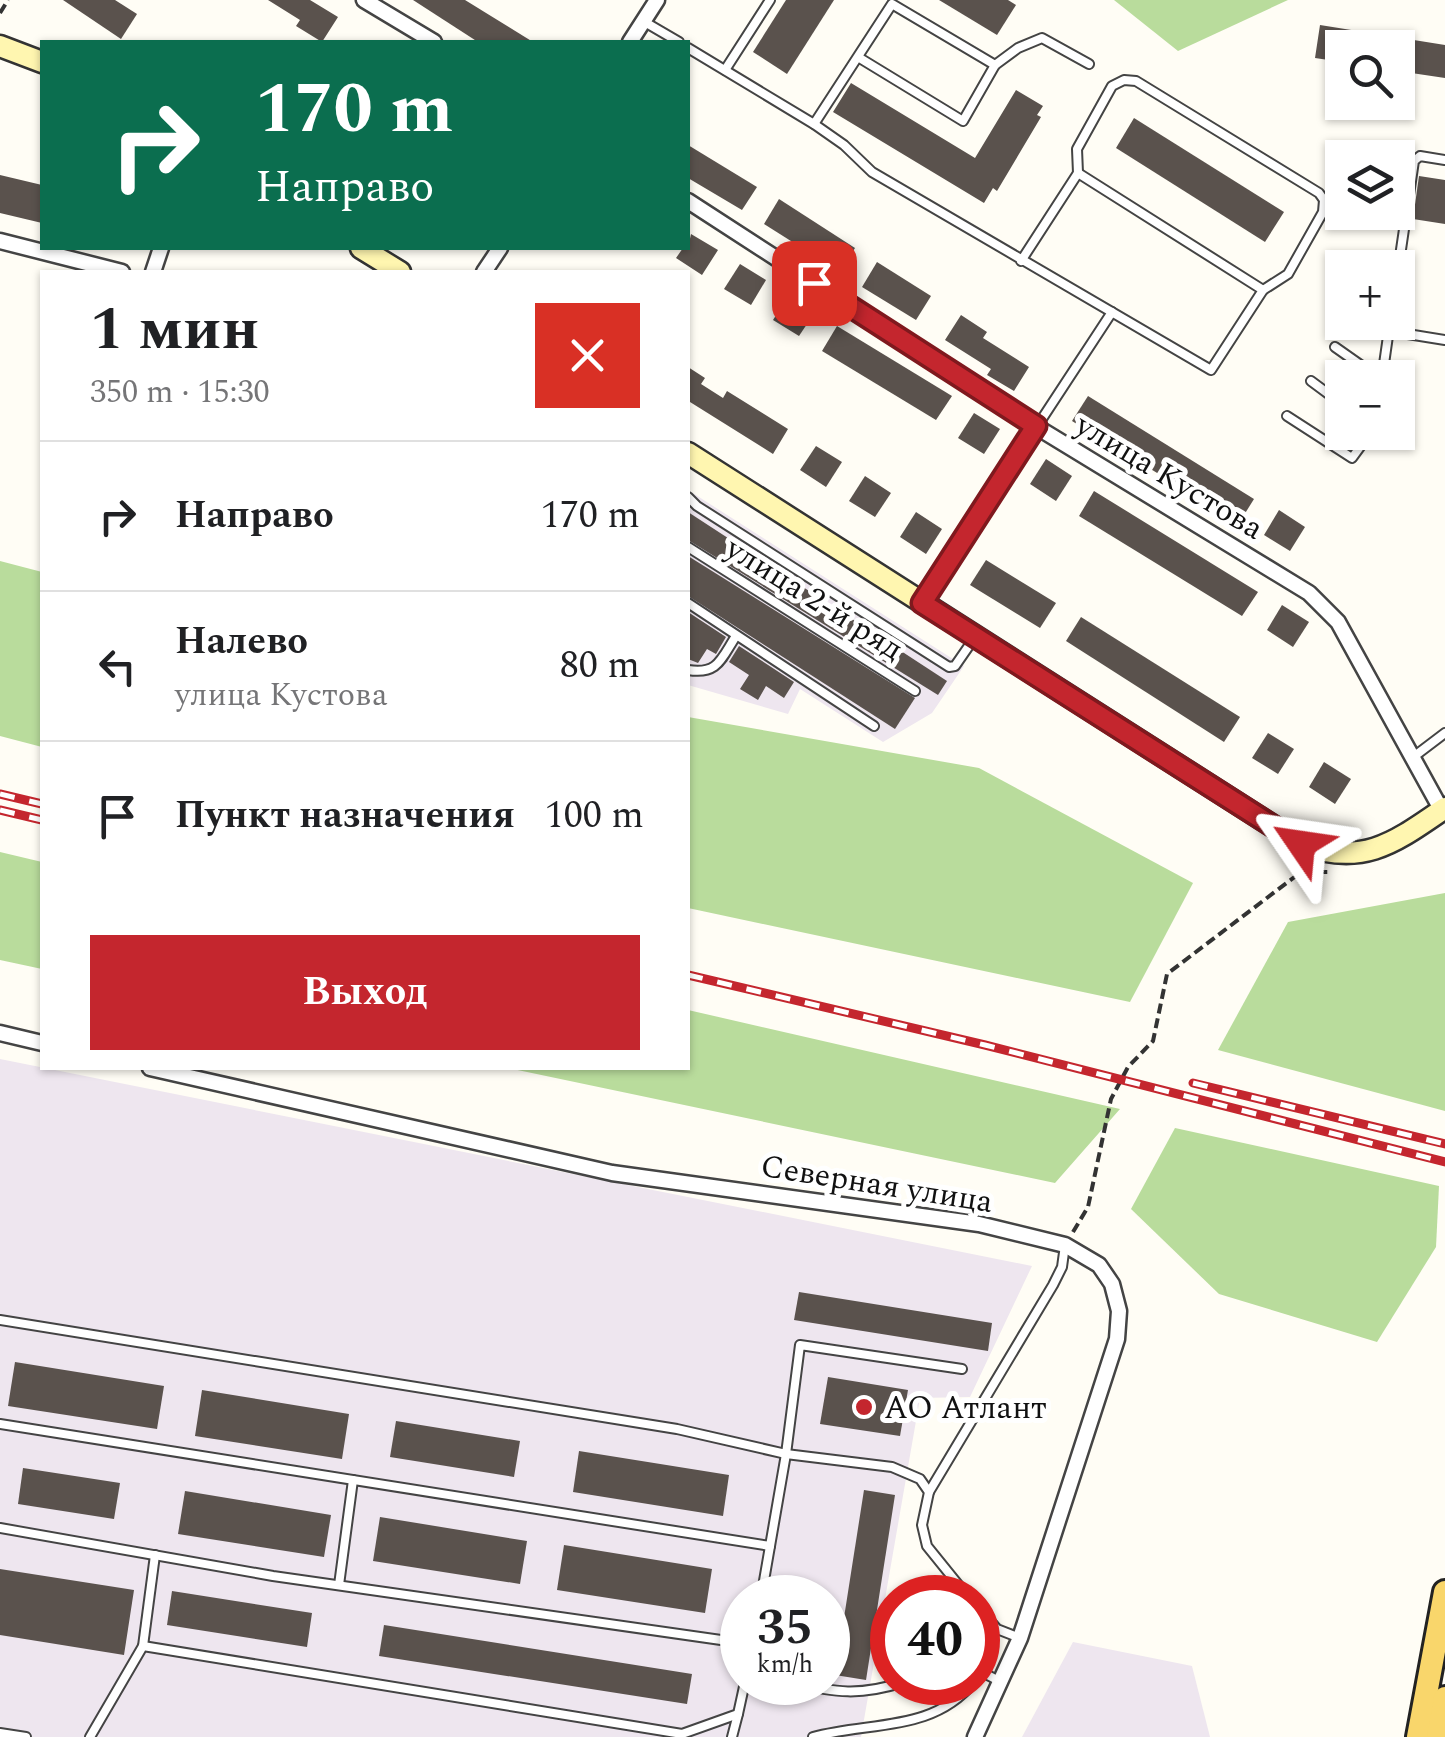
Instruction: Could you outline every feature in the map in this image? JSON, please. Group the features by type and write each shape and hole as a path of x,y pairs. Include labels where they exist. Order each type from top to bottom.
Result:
{"main road":[{"path":"1418,1737 1445,1592"},
{"path":"1438,1737 1445,1698"}],"street":[{"path":"364,0 431,40"},
{"path":"631,40 657,0"},
{"path":"0,46 40,61"},
{"name":"улица Кустова","path":"690,201 1036,426 1310,593 1338,622 1443,810"},
{"path":"0,241 114,270"},
{"path":"363,250 397,270"},
{"path":"690,460 975,636 1284,835 1322,852 1340,855 1376,850 1443,810"},
{"path":"0,1034 40,1043"},
{"name":"Северная улица","path":"159,1070 612,1173 979,1224 1066,1245 1099,1264 1112,1284 1120,1311 1117,1340 1020,1638 1000,1682"},
{"name":"Северная улица","path":"975,1737 990,1705"}],"lane":[{"path":"725,70 770,0"},
{"path":"814,124 892,4 995,66"},
{"path":"643,21 676,40"},
{"path":"858,58 962,121 995,66 1018,48 1042,38 1090,64"},
{"path":"690,49 814,124 872,172 1021,261 1211,370 1263,290 1288,274 1323,212 1324,200 1136,81 1124,80 1112,86 1077,149 1078,172 1021,261"},
{"path":"1401,250 1414,162 1420,156 1445,160"},
{"path":"1078,172 1263,290"},
{"path":"922,603 1112,312"},
{"path":"1415,333 1445,340"},
{"path":"1335,347 1354,360"},
{"path":"1310,381 1325,392"},
{"path":"1287,416 1325,441"},
{"path":"690,499 949,667 956,666 975,636"},
{"name":"улица 2-й ряд","path":"690,548 915,691"},
{"path":"690,604 874,726"},
{"path":"690,670 715,668 736,636"},
{"path":"1412,758 1445,733"},
{"path":"950,1575 927,1546 922,1525 929,1492 1054,1285 1066,1245"},
{"path":"0,1320 677,1429 786,1454 892,1468 920,1479 929,1492"},
{"path":"764,1575 800,1345 962,1369"},
{"path":"0,1424 770,1546"},
{"path":"339,1585 353,1480"},
{"path":"0,1528 339,1585 720,1640"},
{"path":"90,1737 144,1646 155,1555"},
{"path":"1000,1631 1020,1638"},
{"path":"144,1646 682,1734 738,1714"},
{"path":"732,1737 740,1705"},
{"path":"813,1737 847,1729 881,1728 923,1718 948,1705"},
{"path":"0,1733 26,1737"}],"path":[{"path":"0,13 8,0"},
{"path":"1066,1245 1088,1207 1111,1099 1128,1067 1153,1042 1168,974 1300,872 1340,872"}],"shaded area":[{"path":"690,491 964,666 932,713 883,742 800,689 788,714 690,686"},
{"path":"0,1059 1032,1266 970,1397 920,1398 889,1575 870,1575 870,1685 861,1737 0,1737"},
{"path":"1073,1642 1192,1666 1210,1737 1022,1737"}],"green space":[{"path":"1114,0 1288,0 1178,51"},
{"path":"0,561 40,571 40,746 0,736"},
{"path":"690,717 979,768 1193,883 1130,1002 690,908"},
{"path":"0,852 40,862 40,969 0,960"},
{"path":"1445,893 1445,1111 1218,1050 1288,922"},
{"path":"690,1010 1120,1109 1055,1183 518,1070 690,1070"},
{"path":"1175,1128 1439,1186 1436,1247 1377,1342 1219,1294 1131,1209"}],"building":[{"path":"63,0 115,0 137,14 121,39"},
{"path":"268,0 310,0 338,17 323,40 296,26 300,20"},
{"path":"413,0 465,0 530,40 475,40"},
{"path":"786,0 834,0 787,74 753,52"},
{"path":"939,0 1008,0 1016,5 997,35"},
{"path":"1320,25 1351,30 1325,30 1325,59 1315,58"},
{"path":"1415,40 1445,45 1445,78 1415,74"},
{"path":"851,83 975,158 1016,90 1043,106 1037,115 1041,117 997,191 993,188 984,203 833,112"},
{"path":"1134,118 1284,212 1265,242 1116,148"},
{"path":"690,146 757,187 742,210 690,179"},
{"path":"0,175 40,185 40,223 0,213"},
{"path":"1419,176 1445,180 1445,224 1415,219"},
{"path":"779,199 855,248 840,272 764,224"},
{"path":"691,234 718,250 702,275 676,258 682,250 690,250"},
{"path":"877,262 931,296 916,320 862,287"},
{"path":"740,264 766,280 751,305 724,289"},
{"path":"789,295 815,312 799,336 773,320"},
{"path":"961,315 987,332 983,338 1029,367 1014,391 987,375 991,369 945,340"},
{"path":"837,326 952,396 936,420 822,351"},
{"path":"690,368 705,378 701,384 723,398 727,391 788,429 773,454 690,402"},
{"path":"1088,396 1254,499 1239,523 1072,421"},
{"path":"974,413 1000,429 984,454 958,438"},
{"path":"816,446 842,462 826,487 800,470"},
{"path":"1046,459 1072,476 1056,501 1030,484"},
{"path":"865,476 891,493 875,517 849,501"},
{"path":"1094,491 1258,592 1242,616 1079,516"},
{"path":"1279,510 1305,527 1290,551 1264,535"},
{"path":"916,512 942,529 926,554 900,537"},
{"path":"690,513 947,681 938,695 690,541"},
{"path":"690,557 915,698 895,729 690,597"},
{"path":"986,560 1056,603 1040,628 970,585"},
{"path":"1282,605 1309,622 1293,647 1267,630"},
{"path":"690,613 726,637 716,654 707,649 698,663 690,660"},
{"path":"1081,617 1240,717 1224,742 1066,641"},
{"path":"739,646 794,682 784,698 766,686 758,700 740,689 749,675 729,662"},
{"path":"1268,733 1294,749 1278,774 1252,758"},
{"path":"1324,762 1351,779 1335,804 1309,787"},
{"path":"799,1292 992,1323 988,1351 794,1320"},
{"path":"15,1362 164,1386 157,1429 8,1406"},
{"name":"АО Атлант","path":"828,1377 908,1390 900,1436 820,1424"},
{"path":"202,1390 349,1414 342,1459 195,1436"},
{"path":"396,1421 520,1441 514,1477 390,1457"},
{"path":"579,1451 729,1475 723,1516 573,1492"},
{"path":"23,1468 120,1483 114,1519 18,1504"},
{"path":"864,1490 895,1495 882,1575 870,1575 870,1654 866,1680 850,1677 850,1579"},
{"path":"185,1491 331,1515 324,1557 178,1534"},
{"path":"380,1517 527,1541 520,1584 373,1561"},
{"path":"564,1545 712,1569 705,1613 557,1590"},
{"path":"0,1569 134,1590 124,1655 0,1635"},
{"path":"172,1591 312,1613 307,1647 167,1625"},
{"path":"384,1625 692,1674 687,1704 379,1656"}],"railway":[{"path":"0,794 40,804"},
{"path":"0,810 40,820"},
{"path":"690,975 985,1045 1445,1162"},
{"path":"1193,1083 1445,1144"}],"place":[{"name":"АО Атлант","path":"864,1407"}],"route":[{"path":"814,283 1036,426 922,603 1301,844"}]}
